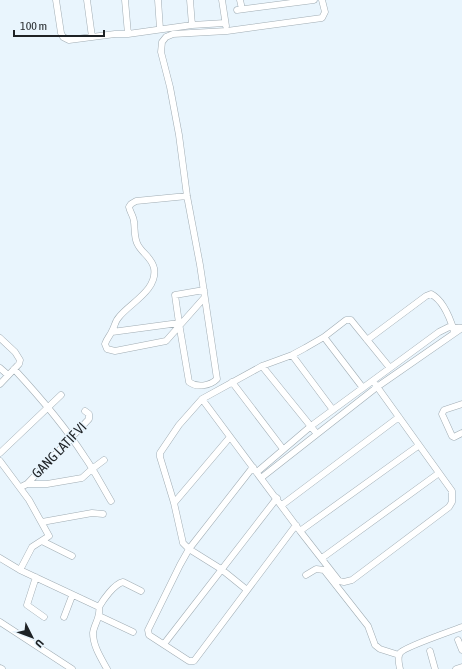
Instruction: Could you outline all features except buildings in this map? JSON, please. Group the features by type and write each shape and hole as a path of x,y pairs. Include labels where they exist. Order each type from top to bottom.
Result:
{"street":[{"path":"56,0 60,28 63,37 69,40 192,25 225,23"},
{"path":"87,0 92,37"},
{"path":"125,0 128,34"},
{"path":"158,0 160,29"},
{"path":"190,0 192,25"},
{"path":"222,0 227,31"},
{"path":"240,0 239,9 271,3 314,0"},
{"path":"204,290 176,295 189,382 193,385 200,386 208,385 217,379 204,290 187,196 179,135 170,87 161,52 162,42 166,37 173,34 227,31 322,18 325,12 322,0"},
{"path":"112,332 115,321 141,296 154,278 154,268 149,257 137,244 134,236 134,220 129,207 136,201 187,196"},
{"path":"367,340 426,296 431,294 435,296 448,314 454,330"},
{"path":"180,325 112,332 107,336 105,344 107,348 115,351 166,341 204,298"},
{"path":"247,590 221,569 189,549 183,543 174,503 160,457 162,449 202,399 262,366 292,355 324,337 346,320 351,320 390,368"},
{"path":"296,524 194,660 189,661 164,644 150,637 148,630 189,549 255,470 311,426 444,330 462,328"},
{"path":"261,478 377,387 454,330"},
{"path":"324,337 363,388"},
{"path":"0,338 19,356 20,360 0,384"},
{"path":"292,355 333,410"},
{"path":"262,366 317,434"},
{"path":"0,368 8,376"},
{"path":"14,369 72,438 111,501"},
{"path":"202,399 277,498 300,531 340,581 344,582 352,580 448,507 452,502 452,491 418,446 373,381"},
{"path":"232,382 283,449"},
{"path":"0,453 61,396"},
{"path":"462,404 444,410 442,416 452,436 462,433"},
{"name":"GANG LATIF VI","path":"24,486 89,419 88,414 85,411"},
{"path":"282,505 399,417"},
{"path":"174,503 230,437"},
{"path":"300,531 418,446"},
{"path":"24,486 82,478 104,460"},
{"path":"0,461 24,486 49,536 30,549 20,570"},
{"path":"322,558 439,473"},
{"path":"164,644 277,498"},
{"path":"42,522 92,513 103,514"},
{"path":"42,541 72,556"},
{"path":"0,558 20,570 72,596 99,607"},
{"path":"306,574 316,568 324,570 368,626 375,645 380,649 399,655"},
{"path":"36,577 27,605 44,617"},
{"path":"107,669 98,652 93,633 99,616 99,607 105,596 120,582 141,591"},
{"path":"64,617 72,596"},
{"path":"99,616 133,632"},
{"path":"0,622 72,669"},
{"path":"399,655 401,652 420,643 462,627"},
{"path":"458,640 462,650"},
{"path":"430,651 435,669"},
{"path":"399,655 400,669"},
{"path":"456,669 462,667"}]}
